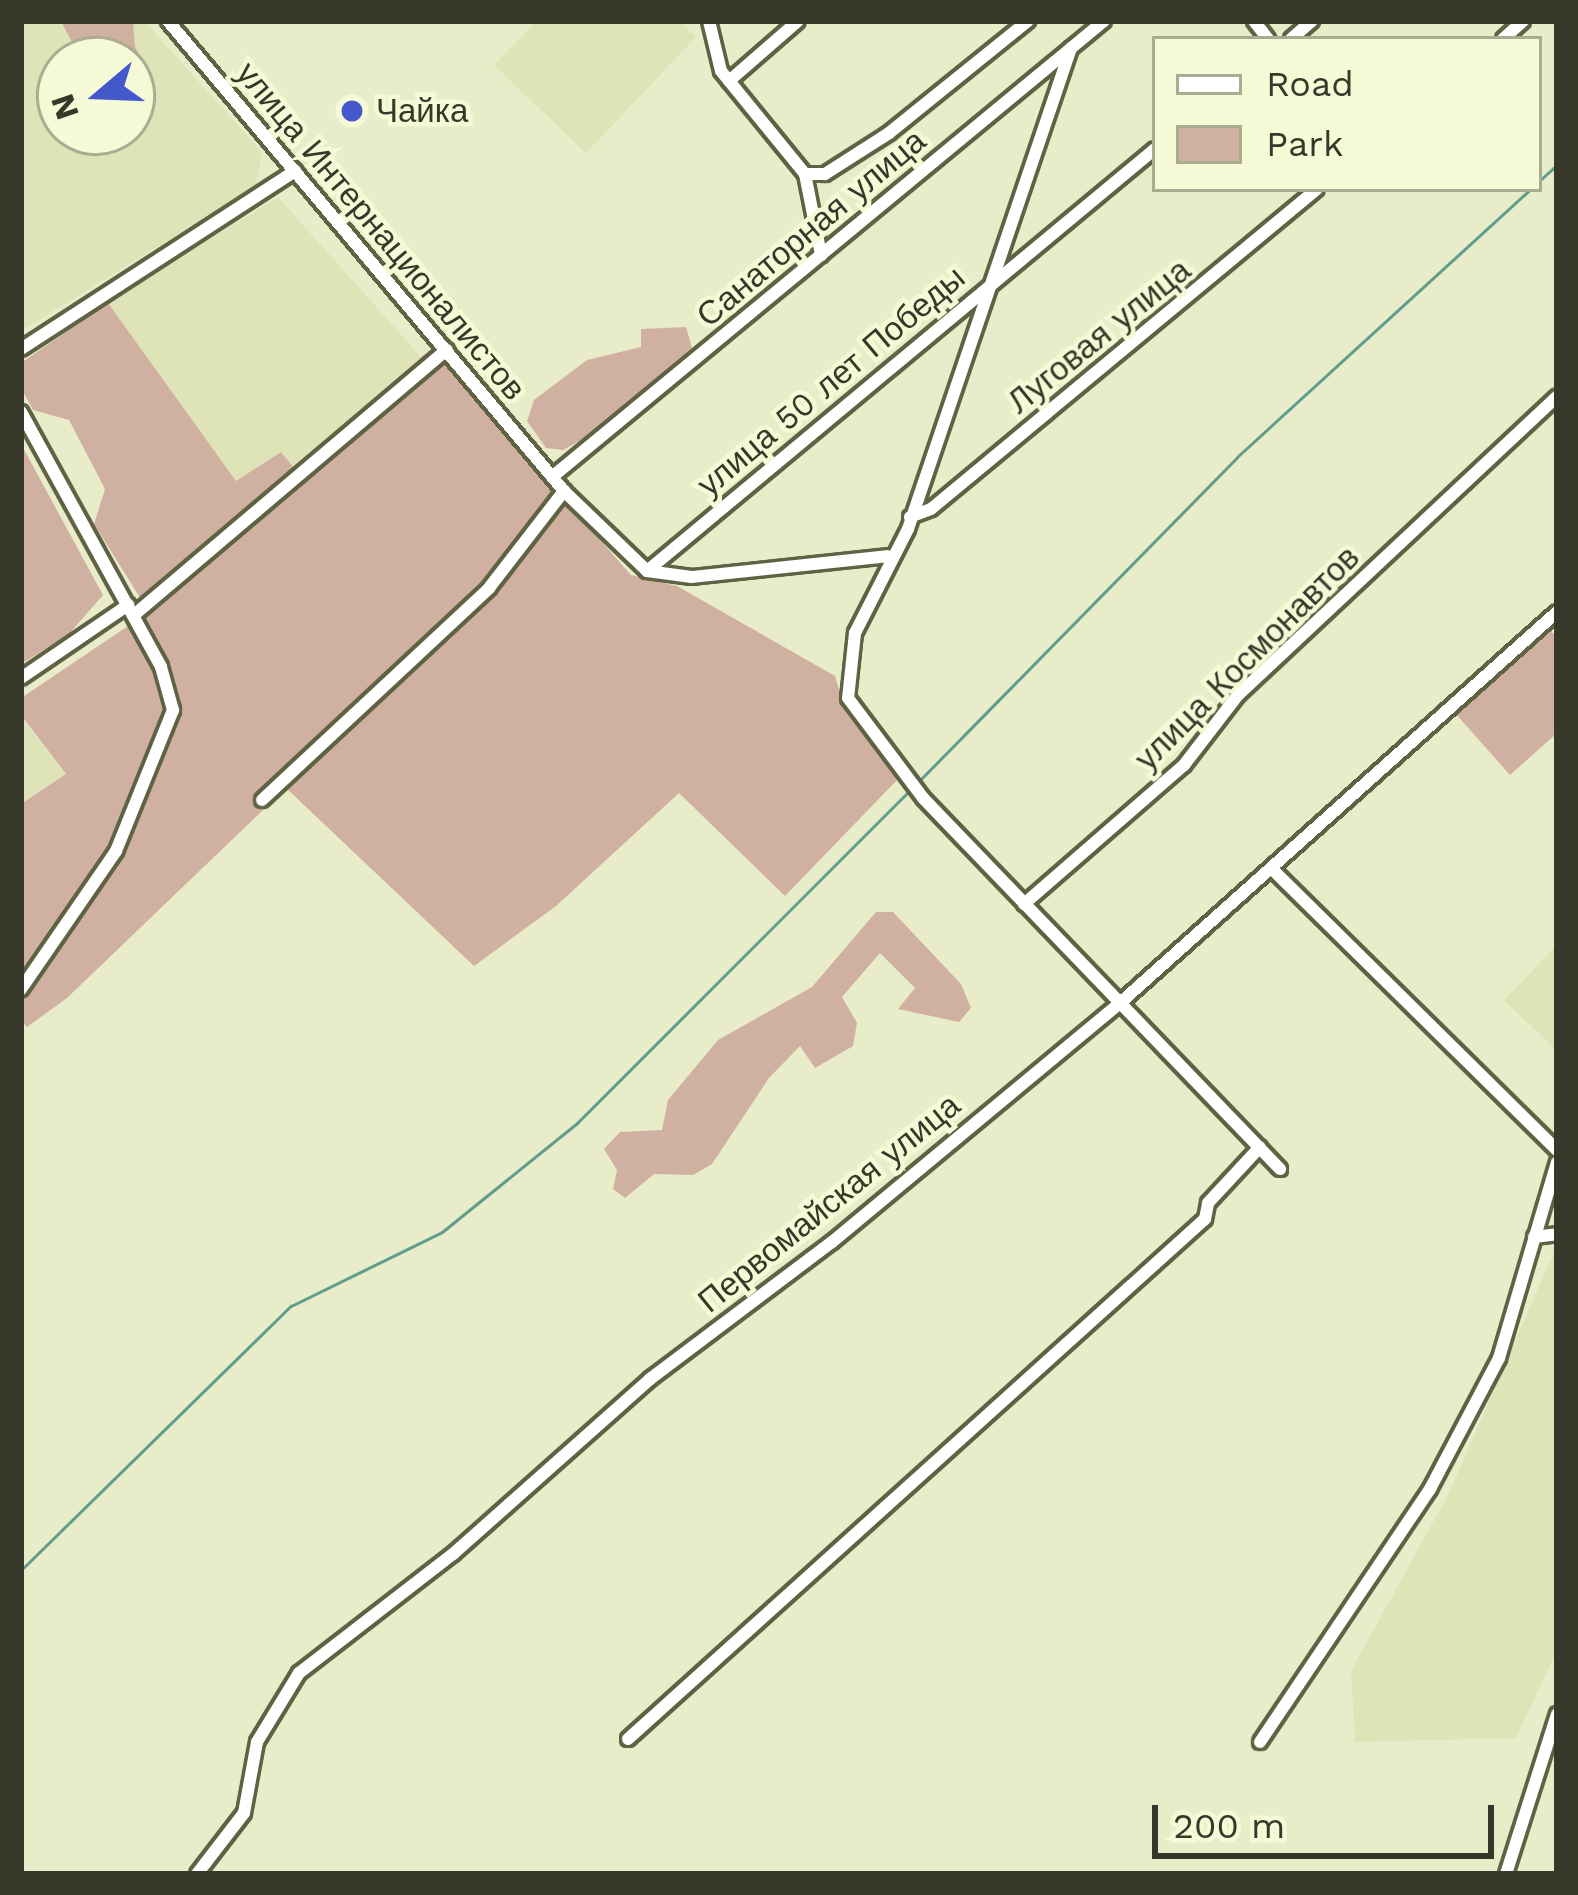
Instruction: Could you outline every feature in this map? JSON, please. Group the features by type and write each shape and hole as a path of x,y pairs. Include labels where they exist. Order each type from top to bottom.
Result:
{"street":[{"name":"улица Интернационалистов","path":"168,21 552,477"},
{"path":"710,21 725,76 805,174 821,255"},
{"path":"725,76 798,21"},
{"path":"805,174 824,174 889,133 1028,21"},
{"name":"Санаторная улица","path":"552,477 1104,21"},
{"path":"1071,48 997,276 910,518 855,633 848,698 923,798 1280,1169"},
{"name":"улица 50 лет Победы","path":"647,571 1152,151"},
{"path":"21,349 295,171"},
{"name":"Луговая улица","path":"910,518 949,494 1313,192"},
{"path":"21,677 131,610 447,350"},
{"name":"улица Космонавтов","path":"1024,904 1184,765 1238,695 1556,394"},
{"path":"21,412 170,686 169,729 116,851 21,989"},
{"path":"552,477 647,571 692,577 888,556"},
{"path":"262,800 489,588 563,491"},
{"name":"Первомайская улица","path":"197,1874 244,1813 257,1742 299,1673 453,1554 650,1379 832,1242 1120,1004 1557,612"},
{"path":"1273,870 1557,1150"},
{"path":"628,1739 1204,1219 1208,1203 1260,1147"},
{"path":"1260,1742 1430,1489 1499,1358 1534,1237 1552,1194 1557,1162"},
{"path":"1534,1237 1557,1234"},
{"path":"1506,1874 1557,1714"}],"shaded area":[{"path":"21,21 144,21 262,152 256,186 21,331"},
{"path":"537,21 679,21 696,37 586,153 494,65"},
{"path":"278,197 421,357 294,468 281,452 236,482 108,303"},
{"path":"21,716 66,775 24,807 21,804"},
{"path":"1557,945 1557,1051 1504,1000"},
{"path":"1557,1245 1557,1650 1516,1738 1355,1742 1351,1671 1449,1493"}],"green space":[{"path":"61,21 133,21 134,36 69,36"},
{"path":"108,303 236,481 281,452 294,468 432,348 631,575 677,586 835,676 846,712 898,779 785,896 679,793 556,906 474,966 286,788 67,998 27,1027 21,1020 21,804 66,774 21,715 21,698 149,612 94,524 105,489 69,420 33,410 21,388 21,363"},
{"path":"686,327 692,348 583,439 563,450 546,448 527,421 534,400 587,360 641,347 641,329"},
{"path":"21,444 103,595 68,635 21,664"},
{"path":"1549,629 1557,638 1557,733 1510,775 1455,713"},
{"path":"876,912 893,912 961,984 971,1008 959,1022 898,1009 915,988 880,953 842,997 857,1023 853,1046 815,1068 800,1046 769,1078 712,1164 693,1175 654,1174 625,1198 613,1189 617,1170 604,1149 620,1132 662,1130 668,1100 718,1040 812,987"}],"waterway":[{"path":"1542,178 1557,165"},
{"path":"918,782 1237,457 1527,192"},
{"path":"21,1570 291,1306 442,1232 577,1123 911,789"}],"place":[{"name":"Чайка","path":"352,111"}]}
